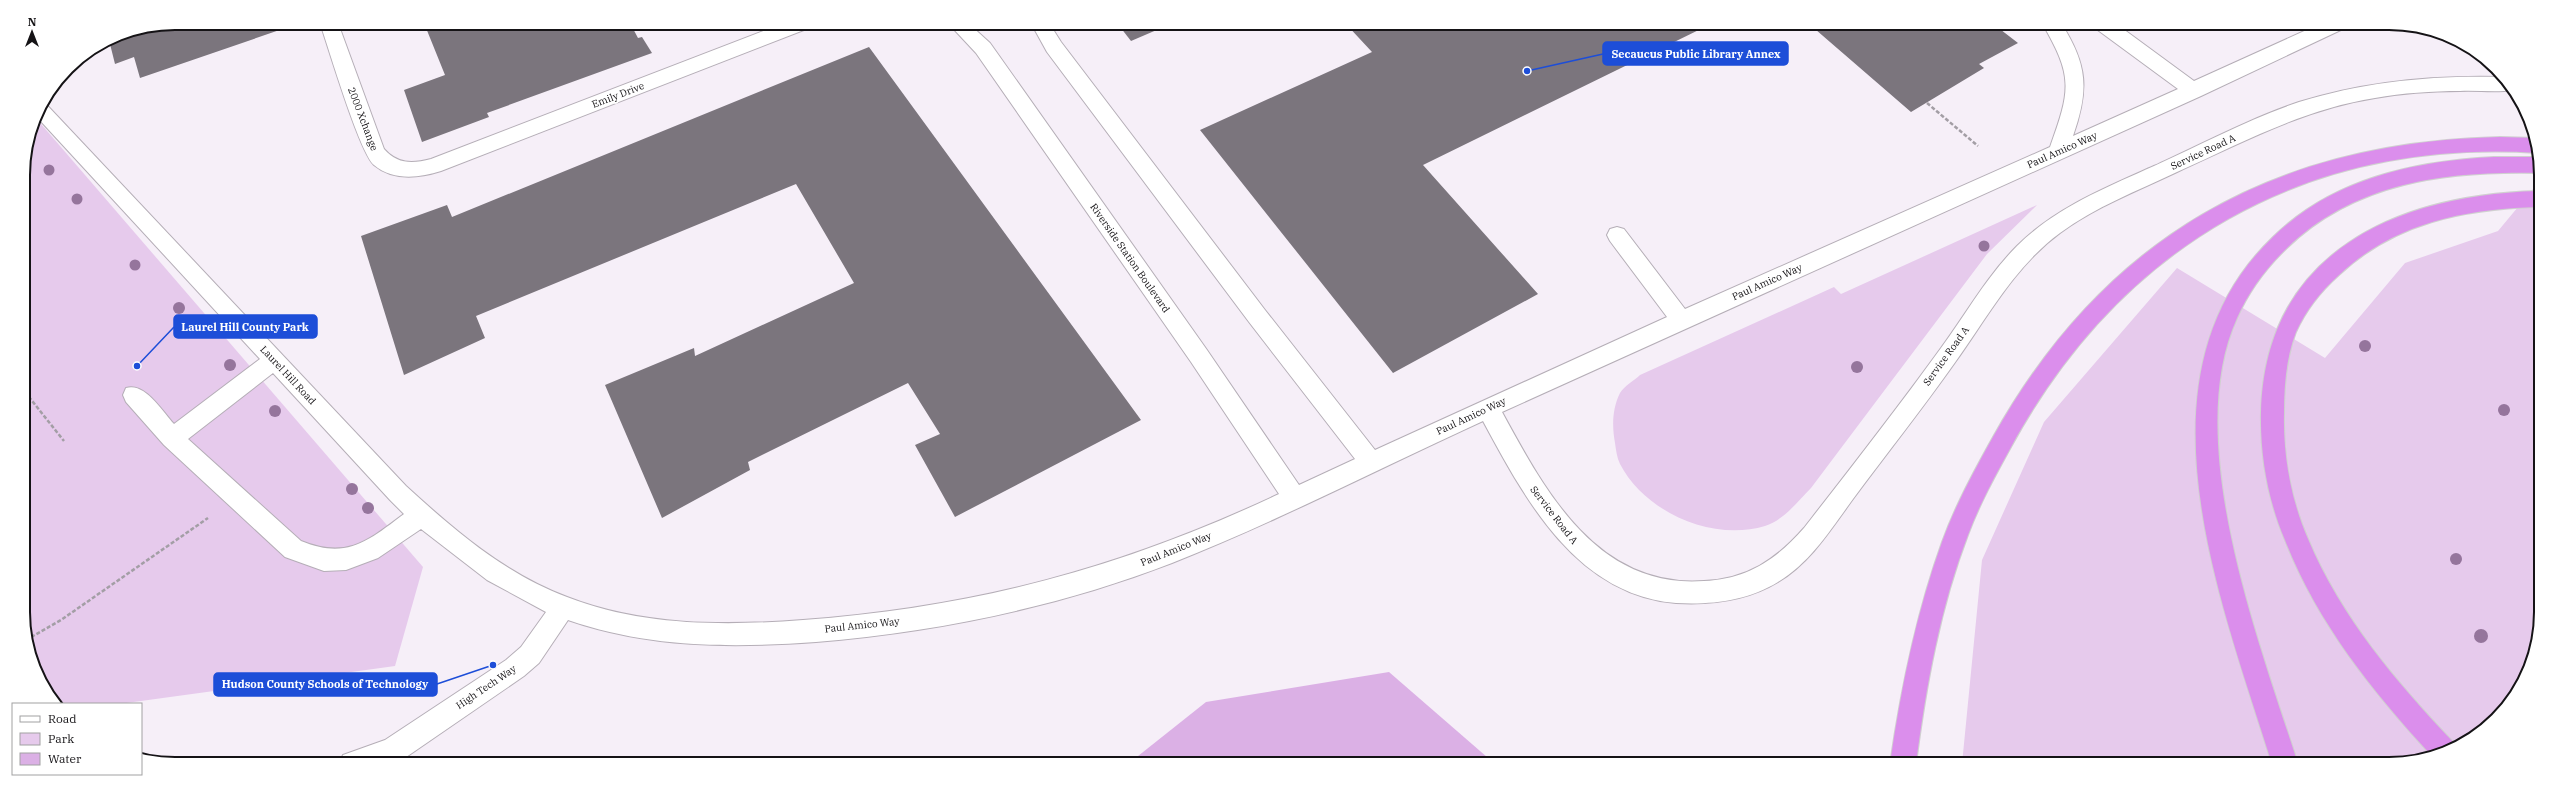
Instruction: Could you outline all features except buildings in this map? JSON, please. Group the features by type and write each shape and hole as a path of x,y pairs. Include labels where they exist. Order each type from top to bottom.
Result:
{"highway":[{"path":"1904,757 1915,686 1938,590 1955,538 1975,494 2014,416 2037,381 2096,308 2132,272 2189,229 2239,201 2279,183 2320,170 2363,159 2449,147 2531,146"},
{"path":"2283,757 2234,597 2212,496 2208,450 2209,391 2214,353 2226,318 2242,288 2261,259 2286,234 2317,212 2350,194 2386,180 2420,172 2495,164 2534,165"},
{"path":"2441,747 2369,666 2332,611 2299,545 2277,480 2272,451 2272,406 2275,369 2289,323 2302,299 2328,271 2372,238 2403,222 2439,211 2477,203 2534,199"}],"street":[{"name":"2000 Xchange","path":"331,30 370,140 382,161 404,171 434,166"},
{"name":"Emily Drive","path":"434,166 784,30"},
{"name":"Riverside Station Boulevard","path":"964,30 983,48 1199,356 1295,498"},
{"path":"1044,30 1054,47 1257,316 1371,462"},
{"path":"2055,30 2072,56 2076,86 2074,103 2057,153"},
{"path":"2111,30 2194,91"},
{"name":"Paul Amico Way","path":"563,607 624,626 692,634 838,629 916,619 1020,598 1130,567 1295,498 1681,320 2057,153 2323,30"},
{"name":"Service Road A","path":"1488,408 1530,484 1570,538 1593,558 1627,580 1653,589 1681,594 1732,589 1772,573 1809,539 1941,364 2002,279 2038,239 2059,223 2111,194 2269,122 2328,101 2363,93 2434,85 2502,84"},
{"name":"Laurel Hill Road","path":"44,113 274,360 421,515 494,572 563,607"},
{"path":"1617,235 1681,320"},
{"path":"172,438 274,360"},
{"path":"134,395 172,438 293,549 314,557 335,561 370,550 421,515"},
{"name":"High Tech Way","path":"386,757 515,668 530,655 563,607"}],"path":[{"path":"1926,103 1978,146"},
{"path":"30,399 64,441"},
{"path":"32,636 61,620 186,535 236,497"}],"green space":[{"path":"40,123 423,567 395,666 126,703 63,703 49,684 35,649 30,621 30,166 35,138"},
{"path":"2534,188 2534,621 2529,649 2515,684 2504,700 2484,721 2461,738 2444,746 2426,752 2398,757 1963,757 1982,560 2044,422 2177,268 2325,358 2405,263 2498,231"},
{"path":"2037,205 1987,254 1811,488 1784,515 1765,526 1745,530 1724,530 1702,526 1682,519 1663,509 1646,496 1631,481 1618,459 1613,431 1613,418 1615,405 1620,393 1640,375 1834,287 1841,294"}],"water":[{"path":"1389,672 1487,757 1137,757 1206,702"}],"place":[{"name":"Secaucus Public Library Annex","path":"1527,71"},
{"name":"Laurel Hill County Park","path":"137,366"},
{"name":"Hudson County Schools of Technology","path":"493,665"}]}
